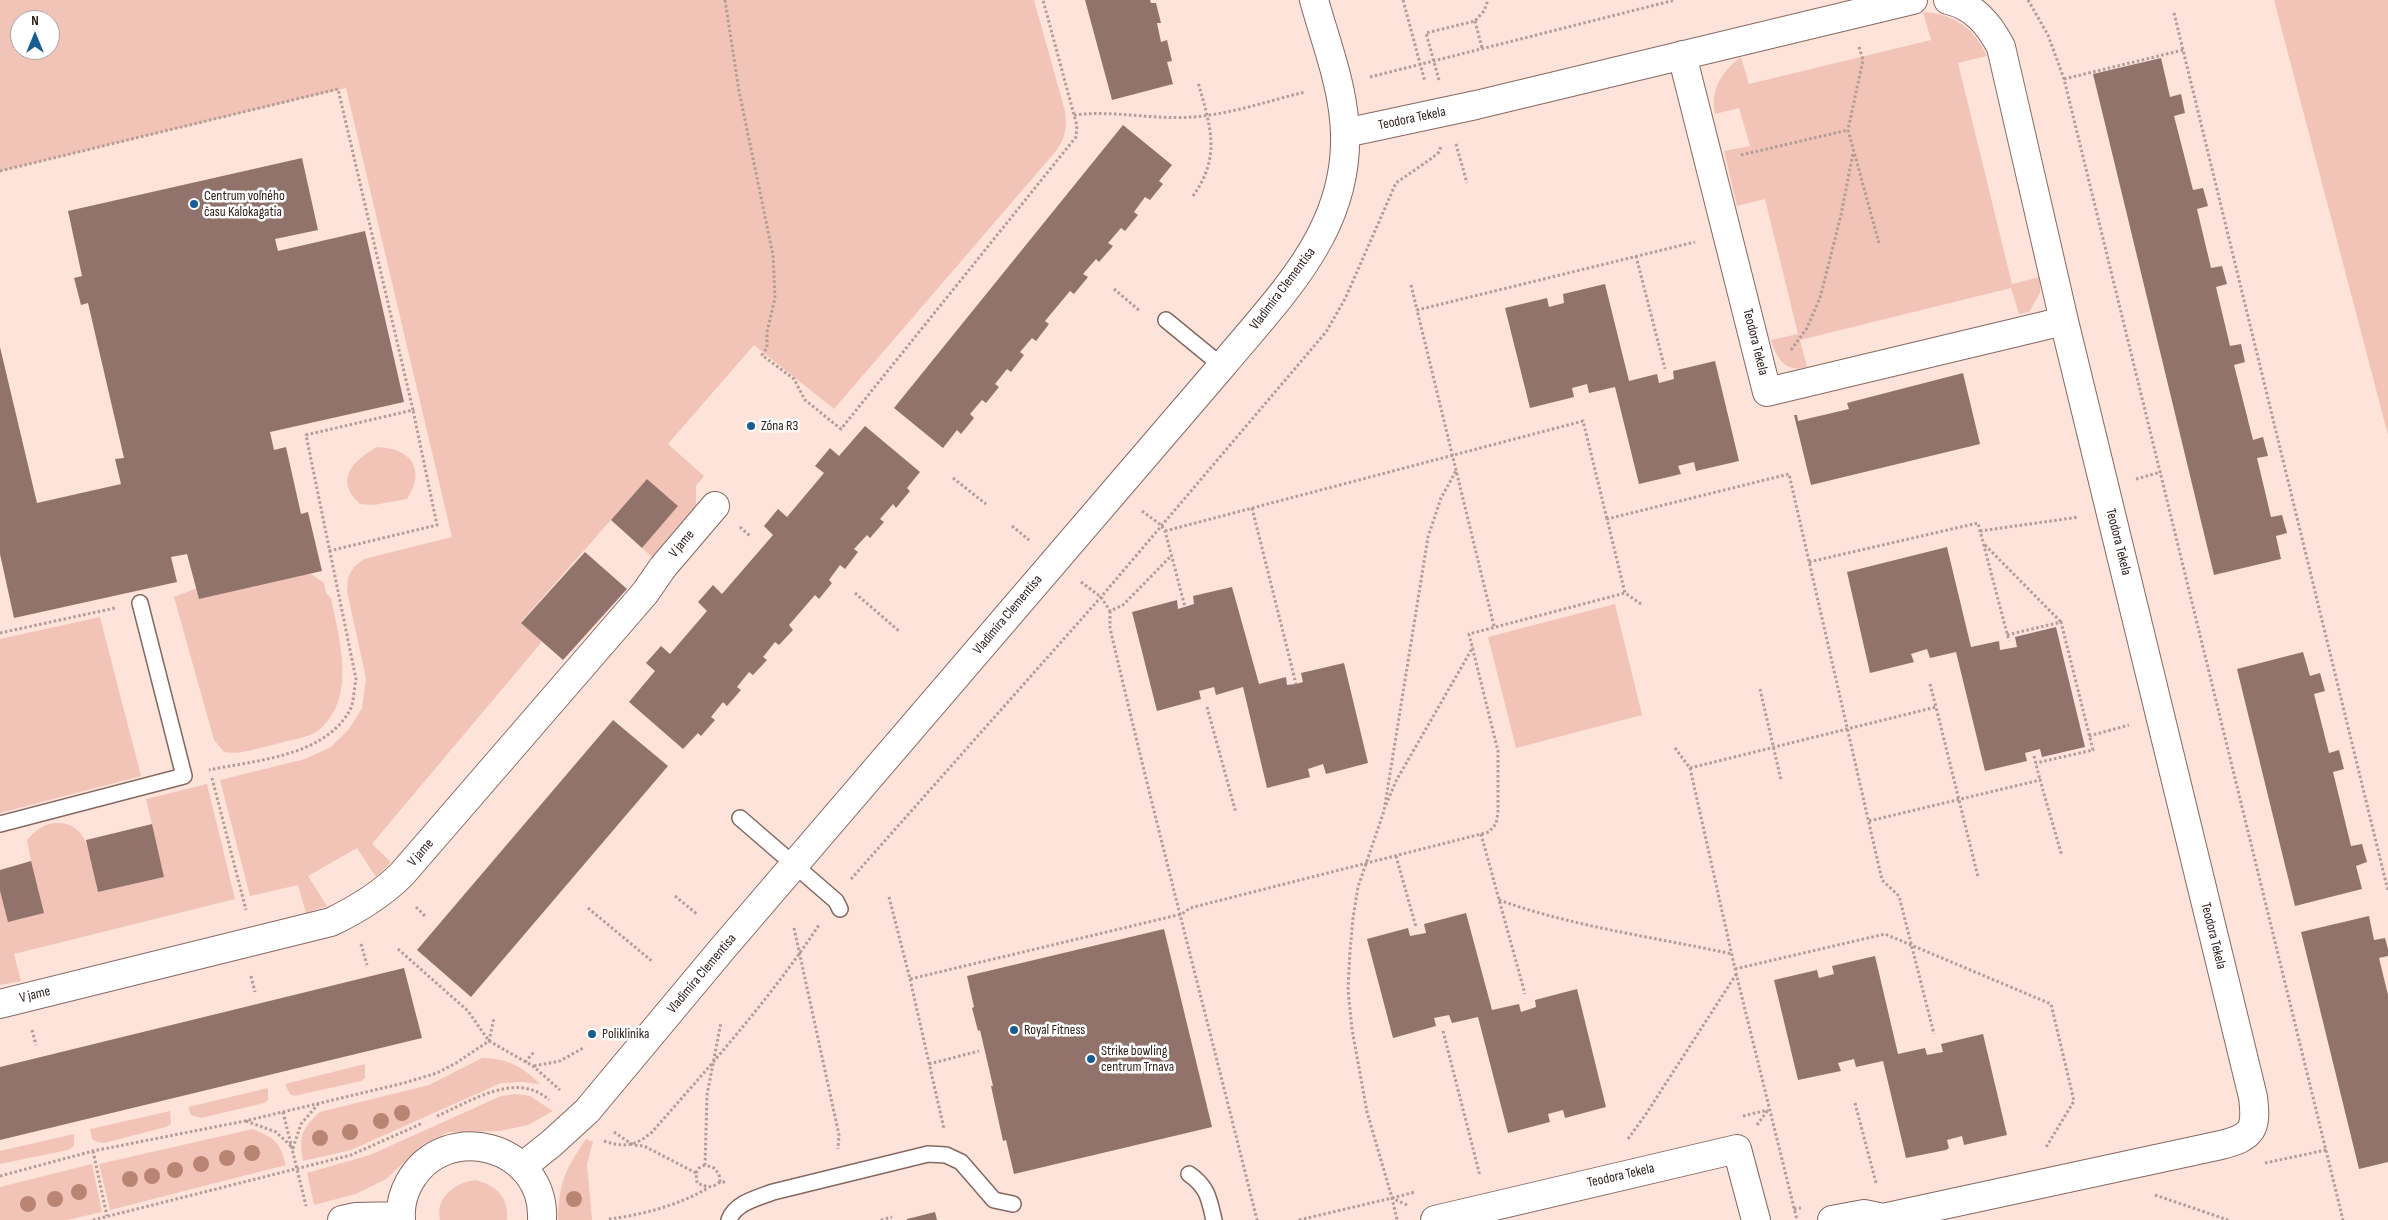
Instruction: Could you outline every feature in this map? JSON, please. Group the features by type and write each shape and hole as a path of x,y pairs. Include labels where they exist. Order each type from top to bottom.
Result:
{"street":[{"name":"Vladimíra Clementisa","path":"522,1167 552,1144 587,1111 723,948 1222,366 1294,280 1316,248 1338,193 1343,167 1345,133 1340,93 1314,0"},
{"name":"Teodora Tekela","path":"1345,133 1434,114 1913,0"},
{"name":"Teodora Tekela","path":"1832,1220 2237,1141 2250,1132 2256,1118 2253,1097 2064,321 2000,47 1991,27 1978,14 1957,2 1948,0"},
{"name":"Teodora Tekela","path":"1682,55 1767,392 2064,321"},
{"name":"V jame","path":"0,1004 331,922 360,908 393,884 645,593 663,567 715,506"},
{"path":"342,1220 356,1217 401,1218 402,1202 413,1177 432,1157 458,1147 486,1147 506,1155 522,1167 536,1188 540,1201 542,1220"},
{"name":"Teodora Tekela","path":"1435,1220 1737,1149 1756,1220"}],"lane":[{"path":"1166,320 1222,366"},
{"path":"0,824 184,776 140,603"},
{"path":"740,818 836,901 840,909"},
{"path":"729,1220 732,1213 749,1201 773,1192 928,1154 946,1154 961,1162 994,1200 1013,1204"},
{"path":"1189,1174 1202,1183 1209,1198 1214,1220"}],"path":[{"path":"725,0 739,91 773,255 775,298 766,348 762,355 794,379 805,400 841,429 1071,146 1076,137 1077,126 1043,0"},
{"path":"850,881 1101,597 1326,332 1345,299 1396,183 1439,152 1441,140 1403,0"},
{"path":"1440,86 1426,33 1475,21 1484,11 1488,0"},
{"path":"1363,79 1675,0"},
{"path":"2028,0 2048,35 2064,79 2343,1220"},
{"path":"2174,13 2388,891"},
{"path":"1852,15 1863,60 1848,130 1879,242"},
{"path":"1475,21 1482,48"},
{"path":"2064,79 2183,50"},
{"path":"1193,196 1201,185 1210,157 1212,130 1198,82"},
{"path":"0,171 338,89 413,410 437,525 329,551"},
{"path":"1074,115 1088,113 1174,117 1207,115 1268,103 1311,91"},
{"path":"1709,163 1848,130"},
{"path":"1454,136 1467,183"},
{"path":"1807,328 1820,298 1841,215 1853,152"},
{"path":"1417,310 1727,234"},
{"path":"1636,256 1665,370"},
{"path":"1412,285 1451,454 1494,626"},
{"path":"1114,289 1144,314"},
{"path":"184,776 293,752 326,738 350,709 356,679 306,435 413,410"},
{"path":"1165,531 1451,454 1583,421 1625,592 1641,604"},
{"path":"1384,811 1428,537 1441,498 1456,471"},
{"path":"1607,519 1789,474 1882,880 1899,896 1934,1034"},
{"path":"953,478 986,504"},
{"path":"1252,508 1296,684"},
{"path":"1142,511 1162,525 1165,531 1185,607"},
{"path":"1980,531 2078,517 2084,512"},
{"path":"1809,562 1978,523 2009,641"},
{"path":"1012,526 1033,544"},
{"path":"1984,544 2061,622 2093,750 2036,763"},
{"path":"1110,611 1123,606 1171,556"},
{"path":"1081,582 1101,597 1110,611 1110,628 1153,812 1177,902 1182,914 1257,1220"},
{"path":"910,979 1182,914 1190,908 1489,832 1496,824 1498,813 1498,751 1469,634 1625,592"},
{"path":"855,593 899,631"},
{"path":"0,633 140,603"},
{"path":"2007,635 2061,622"},
{"path":"1397,1220 1367,1112 1352,1030 1348,990 1353,918 1366,864 1396,781 1423,738 1473,647"},
{"path":"1930,684 1978,877"},
{"path":"1760,689 1781,780"},
{"path":"1207,706 1236,812"},
{"path":"1690,768 1936,707"},
{"path":"2089,736 2161,717"},
{"path":"1675,748 1690,768 1736,971 1797,1220"},
{"path":"2034,756 2062,856"},
{"path":"210,770 254,942"},
{"path":"1869,821 2040,780"},
{"path":"1481,834 1525,994"},
{"path":"1396,856 1416,926"},
{"path":"675,896 698,916"},
{"path":"889,897 947,1139 946,1154"},
{"path":"1499,900 1530,911 1584,924 1732,954"},
{"path":"588,908 653,962"},
{"path":"633,1145 652,1132 712,1063 800,954 822,922"},
{"path":"794,928 839,1135 839,1148 835,1156"},
{"path":"1625,1144 1736,971 1885,934 2051,1004 2074,1101 2040,1157"},
{"path":"398,949 468,1011 490,1041 533,1066 568,1096"},
{"path":"0,1176 93,1152 245,1121 404,1083 437,1073 474,1053 490,1041 494,1018"},
{"path":"696,1173 705,1165 707,1095 721,1022"},
{"path":"1443,1031 1480,1177"},
{"path":"533,1066 560,1061 585,1047"},
{"path":"525,1062 535,1051"},
{"path":"929,1064 979,1051"},
{"path":"93,1220 351,1155 495,1090 513,1087 530,1088 551,1101"},
{"path":"293,1148 301,1124 320,1102"},
{"path":"1855,1103 1882,1210"},
{"path":"282,1112 293,1148 306,1206"},
{"path":"245,1121 276,1132 293,1148"},
{"path":"614,1132 633,1145"},
{"path":"597,1137 616,1145 644,1146 696,1173"},
{"path":"93,1152 107,1216"},
{"path":"705,1165 714,1168 719,1174 720,1182"},
{"path":"696,1173 697,1183 708,1188"},
{"path":"609,1219 641,1213 687,1198 708,1188 715,1187 720,1182 728,1182"},
{"path":"2151,1194 2160,1195 2228,1220"},
{"path":"1299,1220 1392,1198"},
{"path":"1794,1209 1804,1208"},
{"path":"881,1220 892,1217"}],"shaded area":[{"path":"0,0 1034,0 1065,111 1066,127 1064,137 1056,151 834,409 754,345 668,444 704,476 696,486 696,506 652,557 642,548 678,506 647,479 521,622 542,641 540,644 372,844 391,862 376,877 357,848 308,876 327,906 306,913 298,885 250,896 220,780 305,759 331,747 349,729 362,708 366,678 347,592 348,577 354,567 364,559 452,537 346,88 0,171"},
{"path":"2274,0 2388,0 2388,435"},
{"path":"1923,12 1944,16 1962,24 1976,38 1987,56 1958,63 2012,284 2040,277 2040,293 2029,312 2019,314 2011,288 1800,340 1807,367 1793,368 1783,363 1779,358 1771,340 1798,334 1765,199 1737,206 1724,151 1750,146 1739,108 1715,114 1714,97 1716,89 1728,68 1741,57 1749,84 1931,40"},
{"path":"377,447 398,451 412,462 415,469 415,478 413,488 407,499 374,505 360,504 352,495 348,487 347,479 349,472 360,458"},
{"path":"311,574 324,583 326,593 331,598 341,649 342,684 338,701 331,716 320,729 306,736 245,752 224,752 214,740 174,597 197,588"},
{"path":"1615,604 1642,715 1516,748 1488,637"},
{"path":"100,617 141,776 0,813 0,639"},
{"path":"207,784 235,899 14,954 21,981 0,985 0,891 8,921 31,861 27,840 34,833 45,825 55,823 71,826 79,831 89,849 98,892 164,877 146,799"},
{"path":"482,1058 507,1062 521,1068 540,1084 522,1082 501,1083 351,1150 303,1161 301,1145 305,1128 320,1112 429,1085"},
{"path":"365,1064 365,1078 361,1081 294,1096 290,1094 285,1084"},
{"path":"268,1088 268,1100 264,1103 201,1118 191,1115 188,1107"},
{"path":"516,1094 530,1096 553,1111 528,1125 500,1131 449,1132 425,1143 386,1179 356,1194 314,1205 307,1173 370,1155 501,1096"},
{"path":"170,1111 171,1124 166,1127 104,1143 92,1139 90,1129"},
{"path":"253,1129 267,1135 276,1142 286,1165 110,1210 99,1164"},
{"path":"74,1134 74,1146 68,1150 0,1164 0,1151"},
{"path":"586,1139 593,1142 587,1164 592,1220 558,1220 564,1177"},
{"path":"92,1164 102,1212 67,1220 0,1220 0,1187"},
{"path":"475,1180 489,1185 500,1193 506,1205 507,1220 440,1220 441,1204 448,1192 460,1184"}],"building":[{"path":"1085,0 1150,0 1151,3 1156,3 1161,23 1157,23 1161,42 1167,40 1172,61 1167,62 1173,84 1112,100"},
{"path":"2161,58 2170,97 2181,94 2185,113 2174,116 2193,190 2203,188 2208,206 2197,209 2211,268 2222,266 2227,284 2216,287 2230,346 2241,344 2245,362 2234,365 2253,440 2263,437 2268,456 2257,458 2271,517 2282,515 2287,533 2276,536 2281,559 2214,575 2093,74"},
{"path":"1123,125 1172,165 1159,181 1163,184 1150,200 1145,197 1134,212 1138,215 1125,231 1121,228 1108,243 1113,246 1099,262 1096,259 1083,274 1088,277 1074,294 1070,291 1045,321 1049,324 1036,341 1032,338 1020,352 1024,355 1011,372 1007,369 995,384 999,387 986,403 982,400 970,414 974,418 961,434 957,430 943,448 894,408"},
{"path":"302,158 318,230 275,239 278,251 365,231 404,402 270,432 274,450 286,447 301,514 308,512 322,571 199,599 187,554 171,557 177,582 14,618 0,554 0,347 37,503 121,484 115,459 124,458 88,303 81,305 74,278 82,276 68,211"},
{"path":"1605,284 1629,381 1657,374 1659,383 1674,379 1673,371 1715,361 1739,461 1696,471 1694,462 1678,466 1681,474 1639,484 1615,387 1589,393 1587,384 1572,388 1574,397 1530,408 1505,308 1547,298 1549,307 1564,303 1563,294"},
{"path":"1963,373 1980,444 1811,485 1794,415 1797,415 1798,421 1849,409 1847,403"},
{"path":"865,426 920,472 907,488 910,491 896,508 893,504 880,519 884,522 870,538 867,535 854,549 858,552 845,569 840,565 829,580 832,583 819,599 815,595 789,625 793,630 779,645 775,642 763,657 767,660 753,675 749,672 737,687 741,690 727,706 723,702 711,717 715,720 701,736 698,733 683,749 629,702 655,671 646,663 661,646 670,654 707,611 698,602 713,585 722,594 773,535 764,526 778,509 787,517 824,473 815,466 830,448 839,456"},
{"path":"647,479 678,506 642,548 611,520"},
{"path":"1947,547 1971,647 1999,641 2000,650 2017,647 2015,637 2056,627 2085,747 2042,757 2040,749 2025,753 2027,761 1985,771 1956,652 1930,658 1927,649 1911,654 1914,662 1870,673 1847,572"},
{"path":"585,552 627,589 563,660 521,623"},
{"path":"1232,587 1259,684 1286,677 1287,685 1296,684 1303,682 1301,673 1344,663 1368,763 1326,774 1323,764 1308,769 1310,777 1267,788 1243,687 1216,695 1214,687 1199,691 1201,699 1157,711 1132,612 1177,600 1178,609 1194,604 1193,596"},
{"path":"2303,652 2310,676 2320,673 2325,691 2314,694 2329,753 2339,750 2344,769 2333,772 2351,846 2362,844 2367,862 2356,866 2362,889 2295,906 2237,669"},
{"path":"613,720 668,766 471,997 417,950"},
{"path":"152,824 164,877 98,892 86,840"},
{"path":"31,861 44,913 8,922 0,891 0,870"},
{"path":"1466,913 1492,1010 1519,1004 1521,1012 1536,1007 1535,1000 1577,989 1606,1107 1565,1118 1563,1110 1548,1114 1550,1122 1508,1133 1478,1017 1452,1023 1449,1015 1434,1018 1436,1026 1393,1038 1367,939 1408,928 1410,936 1426,933 1424,924"},
{"path":"2369,916 2374,940 2385,938 2388,949 2388,956 2379,958 2388,995 2388,1162 2359,1169 2301,932"},
{"name":"Strike bowling centrum Trnava","path":"1164,929 1212,1127 1014,1174 1006,1140 1003,1141 991,1086 993,1086 980,1030 978,1031 972,1008 974,1007 967,976"},
{"path":"1875,956 1898,1054 1925,1048 1927,1055 1943,1052 1941,1044 1983,1034 2007,1135 1964,1145 1962,1136 1947,1140 1949,1148 1946,1150 1906,1158 1883,1061 1856,1067 1854,1059 1838,1063 1841,1071 1798,1080 1774,980 1817,970 1819,978 1834,974 1832,966"},
{"path":"404,968 422,1038 0,1140 0,1067"},
{"path":"935,1212 937,1220 907,1220 907,1219"}],"place":[{"name":"Centrum voľného času Kalokagatia","path":"194,204"},
{"name":"Zóna R3","path":"751,426"},
{"name":"Royal Fitness","path":"1014,1030"},
{"name":"Poliklinika","path":"592,1034"},
{"name":"Strike bowling centrum Trnava","path":"1091,1059"}]}
